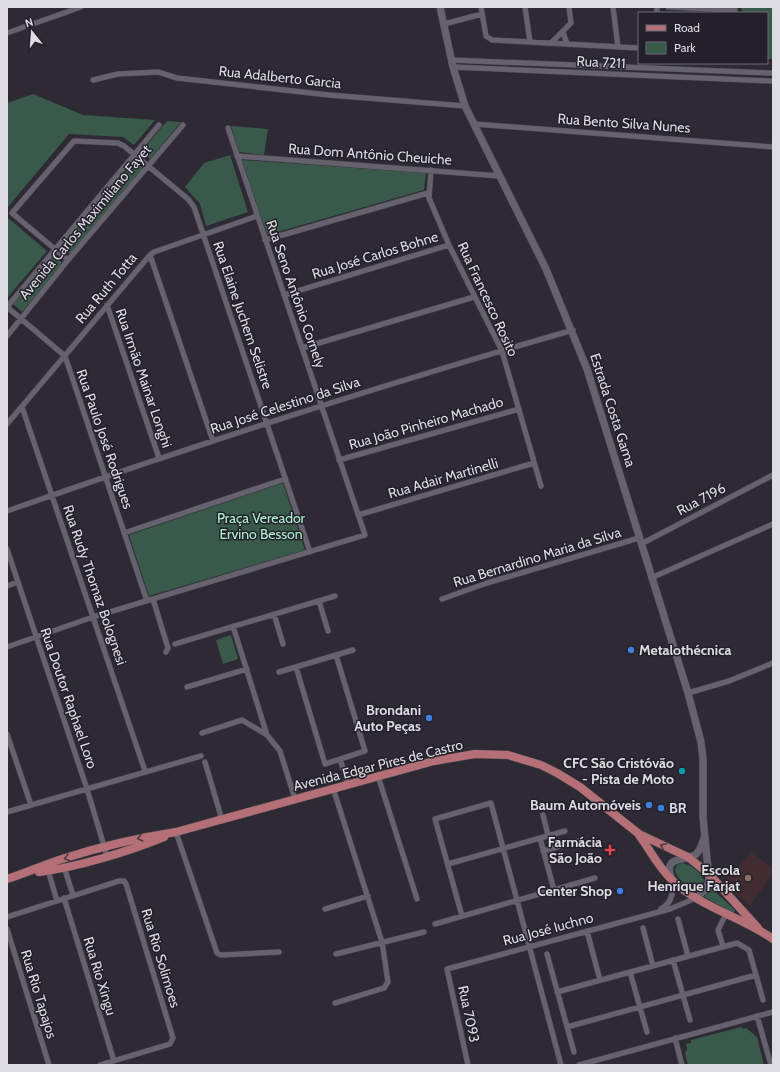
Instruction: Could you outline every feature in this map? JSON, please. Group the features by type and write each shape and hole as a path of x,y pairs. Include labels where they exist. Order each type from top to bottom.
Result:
{"main road":[{"name":"Estrada Costa Gama","path":"440,7 452,63 465,106 546,269 573,330 587,369 688,693 702,748 704,838 709,874"},
{"name":"Avenida Edgar Pires de Castro","path":"28,873 62,859 141,837 176,832 454,756 475,754 508,756 541,765 557,773 580,787 639,834 688,858 709,874 758,928"},
{"name":"Avenida Edgar Pires de Castro","path":"7,878 64,867 107,856 143,846 176,832"},
{"name":"Avenida Edgar Pires de Castro","path":"639,834 662,870 672,881 696,898 758,928 773,939"},
{"name":"Estrada Costa Gama","path":"688,858 697,854 704,838"},
{"path":"672,881 670,873 672,864 679,858 688,858"},
{"path":"696,898 707,888 709,874"}],"street":[{"path":"7,33 80,7"},
{"path":"481,7 488,39 638,48"},
{"path":"525,7 530,42"},
{"path":"551,43 571,23 569,7"},
{"path":"613,7 618,47"},
{"path":"668,7 735,10"},
{"path":"444,24 482,14"},
{"path":"563,32 567,44"},
{"path":"452,63 771,73"},
{"name":"Rua 7211","path":"452,63 771,81"},
{"name":"Rua Adalberto Garcia","path":"93,80 118,74 158,72 177,78 330,95 465,106"},
{"name":"Rua Bento Silva Nunes","path":"474,124 773,147"},
{"name":"Avenida Carlos Maximiliano Fayet","path":"7,336 68,260 183,125"},
{"name":"Avenida Carlos Maximiliano Fayet","path":"7,307 159,126"},
{"name":"Rua Seno Antônio Cornely","path":"228,128 365,535 310,552"},
{"name":"Rua Elaine Juchem Selistre","path":"56,249 12,213 74,140 118,143 124,146 136,154 188,199 194,207 310,552"},
{"name":"Rua Dom Antônio Cheuiche","path":"237,156 500,176"},
{"name":"Rua Francesco Rosito","path":"431,170 428,198 474,297 502,351 541,486"},
{"path":"265,240 428,193"},
{"name":"Rua Ruth Totta","path":"7,424 150,254 257,216"},
{"name":"Rua José Carlos Bohne","path":"284,295 449,245"},
{"path":"56,249 68,260"},
{"path":"150,254 213,440"},
{"path":"302,348 474,297"},
{"name":"Rua Irmão Mainar Longhi","path":"107,306 159,458"},
{"name":"Rua Paulo José Rodrigues","path":"7,307 65,356 147,601"},
{"name":"Rua José Celestino da Silva","path":"7,511 105,476 321,405 573,330"},
{"name":"Rua Rudy Thomaz Bolognesi","path":"22,407 92,618 145,771"},
{"name":"Rua João Pinheiro Machado","path":"339,460 519,410"},
{"name":"Rua Adair Martinelli","path":"358,515 534,463"},
{"name":"Rua 7196","path":"640,541 773,475"},
{"path":"124,533 285,479"},
{"path":"651,578 773,524"},
{"name":"Rua Bernardino Maria da Silva","path":"442,599 487,582 640,541"},
{"name":"Rua Doutor Raphael Loro","path":"7,549 87,789 107,856"},
{"path":"7,647 92,618 310,552"},
{"path":"7,586 18,582"},
{"path":"175,644 335,596"},
{"path":"153,599 168,648 166,652"},
{"path":"319,601 328,631"},
{"path":"274,614 283,644"},
{"path":"233,626 267,735"},
{"path":"279,672 353,650"},
{"path":"296,667 325,764 365,751 336,655"},
{"path":"688,693 729,681 773,665"},
{"path":"187,687 247,670"},
{"path":"202,732 242,720 267,735 280,751 295,799"},
{"path":"7,734 31,805"},
{"path":"7,812 145,771 202,756"},
{"path":"340,759 348,784"},
{"path":"205,762 222,820"},
{"path":"378,776 417,900"},
{"path":"333,788 382,942 387,986 335,1003"},
{"path":"462,916 435,819 491,803 561,1065"},
{"path":"543,815 548,835"},
{"path":"448,864 565,831"},
{"path":"176,832 217,953 221,955 279,952"},
{"path":"540,838 554,890"},
{"path":"544,851 578,841"},
{"path":"7,917 73,896 64,867"},
{"path":"48,870 57,901"},
{"path":"435,924 595,878"},
{"name":"Rua Rio Solimoes","path":"73,896 119,881 124,881 173,1038 173,1042 170,1044 114,1061"},
{"name":"Rua José Iuchno","path":"655,912 669,902 674,890 672,881"},
{"path":"324,909 368,896"},
{"name":"Rua Rio Xingu","path":"64,898 114,1061"},
{"name":"Rua José Iuchno","path":"447,969 684,904 696,898"},
{"path":"723,946 718,930 727,912"},
{"path":"678,919 688,956"},
{"path":"643,928 653,966"},
{"name":"Rua Rio Tapajos","path":"7,929 49,1065"},
{"path":"587,931 600,980"},
{"path":"336,954 424,932"},
{"path":"557,992 737,943 749,950 763,1000"},
{"path":"546,954 574,1052"},
{"path":"673,960 690,1020"},
{"name":"Rua 7093","path":"447,969 468,1065"},
{"path":"630,972 647,1032"},
{"path":"567,1027 756,975"},
{"path":"579,1065 773,1012"},
{"path":"757,1016 771,1065"},
{"path":"675,1038 682,1065"},
{"path":"100,1065 114,1061"}],"shaded area":[{"name":"Escola Henrique Farjat","path":"752,852 773,869 773,873 750,906 722,883"}],"green space":[{"path":"741,7 773,7 773,59 768,59 768,12 742,12"},
{"path":"33,94 83,115 155,120 134,145 123,137 69,134 7,208 7,103"},
{"path":"167,121 181,122 150,159 141,152"},
{"path":"231,126 268,129 264,155 239,152"},
{"path":"230,155 248,212 206,226 200,204 185,187 204,163"},
{"path":"242,160 426,173 424,190 267,235"},
{"path":"134,161 143,168 70,254 62,247"},
{"path":"7,217 47,251 7,298"},
{"path":"53,256 63,263 22,312 13,304"},
{"name":"Praça Vereador Ervino Besson","path":"283,483 305,550 149,596 129,535"},
{"path":"231,635 238,659 223,664 216,640"},
{"path":"682,863 698,871 704,880 701,887 693,888 681,881 675,869 677,865"},
{"path":"711,888 735,910 734,913 704,897"},
{"path":"741,1027 743,1029 746,1028 757,1037 764,1065 688,1065 685,1053 687,1050 686,1044 691,1043 691,1040"}],"place":[{"name":"Metalothécnica","path":"631,650"},
{"name":"Brondani Auto Peças","path":"429,718"},
{"name":"CFC São Cristóvão - Pista de Moto","path":"682,771"},
{"name":"Baum Automóveis","path":"649,805"},
{"name":"BR","path":"661,808"},
{"name":"Farmácia São João","path":"610,850"},
{"name":"Escola Henrique Farjat","path":"748,878"},
{"name":"Center Shop","path":"620,891"}]}
